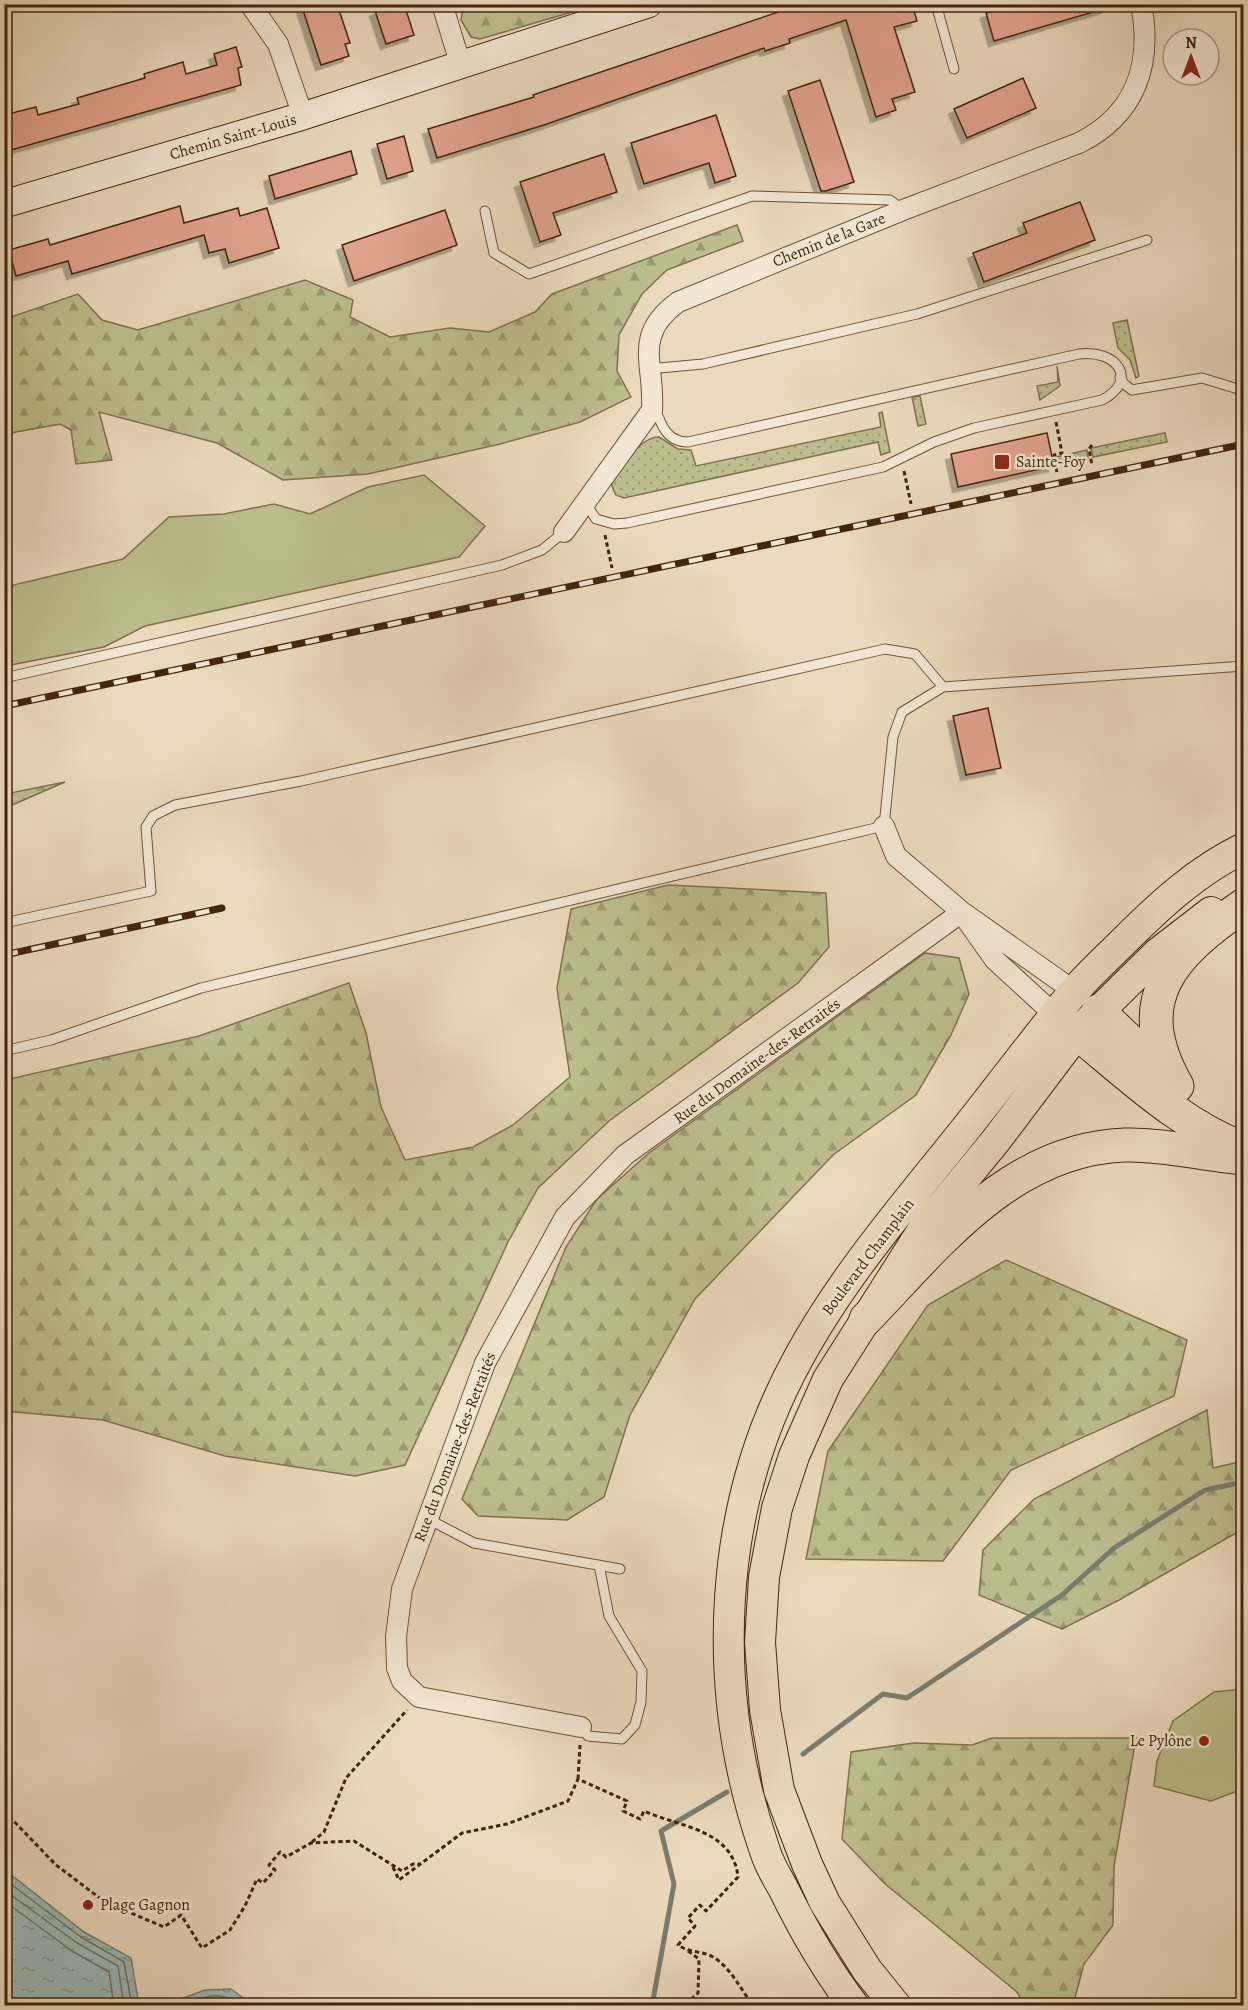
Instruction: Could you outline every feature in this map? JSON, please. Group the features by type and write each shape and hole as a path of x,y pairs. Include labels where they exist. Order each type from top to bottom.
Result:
{"highway":[{"path":"1177,1086 1162,1060 1155,1026 1161,990 1168,974 1189,949 1205,933 1244,905"},
{"path":"1076,1013 1177,1086 1202,1108 1244,1128"},
{"path":"1076,1013 1190,1121 1208,1134 1244,1149"},
{"path":"867,1319 954,1224 1029,1172 1059,1157 1083,1150 1127,1145 1155,1146 1244,1158"}],"main road":[{"name":"Boulevard Champlain","path":"854,2006 832,1977 800,1924 765,1853 743,1774 732,1709 727,1644 732,1560 760,1443 798,1359 839,1292 1076,1013 1163,902 1201,873 1244,848"},
{"name":"Boulevard Champlain","path":"896,2006 867,1970 825,1903 803,1854 779,1790 765,1710 759,1642 764,1576 777,1508 794,1456 828,1379 924,1228 997,1139 1076,1013 1199,921 1244,892"}],"street":[{"path":"250,4 278,44 303,116"},
{"path":"442,4 461,66"},
{"name":"Chemin de la Gare","path":"564,532 652,410 647,353 655,323 678,302 903,210 1079,143 1106,128 1125,108 1138,82 1144,44 1141,4"},
{"name":"Chemin Saint-Louis","path":"4,204 303,116 640,6"},
{"path":"884,826 896,856 1076,1013"},
{"path":"962,912 995,960 1076,1013"},
{"name":"Rue du Domaine-des-Retraités","path":"419,1697 402,1682 397,1668 396,1637 402,1589 426,1518 485,1363 565,1217 625,1155 962,912"},
{"path":"419,1697 581,1728"}],"lane":[{"path":"936,4 954,69"},
{"path":"484,211 494,254 529,274 752,196 890,200 903,210"},
{"path":"648,369 703,364 917,314 1147,240"},
{"path":"652,399 666,432 674,439 688,442 1079,354 1096,353 1110,357 1117,365 1124,384 1132,390 1202,378 1238,389"},
{"path":"591,492 590,510 596,519 602,522 627,523 883,467 948,436 1106,398 1116,391 1120,377"},
{"path":"4,678 502,565 542,550 564,532"},
{"path":"4,923 152,891 146,827 153,816 175,805 301,781 885,649 915,654 943,687"},
{"path":"4,1052 51,1040 201,987 884,826 893,737 902,712 943,687 1244,666"},
{"path":"426,1518 474,1543 620,1569"},
{"path":"581,1728 588,1736 622,1739 635,1725 641,1702 642,1671 609,1616 599,1565"}],"path":[{"path":"1053,411 1062,453 1053,455 1057,473"},
{"path":"1092,445 1089,449 1092,465"},
{"path":"902,459 912,504"},
{"path":"602,522 612,568"},
{"path":"4,1811 56,1865 105,1902 164,1927 181,1915 190,1933 202,1948 230,1930 245,1906 257,1879 263,1883 275,1870 269,1865 280,1852 286,1857 311,1843 324,1832 346,1779 419,1697"},
{"path":"393,1867 399,1880 462,1833 507,1824 568,1801 578,1779 581,1728"},
{"path":"578,1779 627,1802 622,1811 640,1820 644,1811 660,1818 685,1824 724,1844 737,1864 738,1877 706,1911 700,1905 688,1918 696,1926 678,1945 699,1959 698,1993 688,2002"},
{"path":"311,1843 354,1841 402,1871 413,1864 423,1864"},
{"path":"686,1950 711,1956 724,1966 753,2006"}],"green space":[{"path":"464,4 596,5 480,39 471,37 461,20"},
{"path":"737,225 743,241 667,270 642,294 619,335 617,371 631,397 580,422 500,444 368,474 283,480 217,443 99,412 112,460 76,464 71,430 60,424 11,433 5,471 5,319 78,294 102,320 138,330 305,280 353,300 350,317 390,337 450,328 489,332 535,312 552,294"},
{"path":"1127,320 1139,376 1136,378 1130,360 1118,348 1113,323"},
{"path":"1057,366 1060,386 1040,400 1037,386 1058,382"},
{"path":"920,396 926,424 918,426 912,397"},
{"path":"882,412 890,452 881,455 878,442 624,498 616,495 612,487 615,475 625,461 638,447 652,438 659,437 678,449 691,450 696,466 881,427 879,413"},
{"path":"1165,433 1167,442 1093,457 1091,448"},
{"path":"1087,450 1088,458 1057,465 1056,457"},
{"path":"424,475 485,526 459,557 145,626 104,647 5,666 5,587 123,559 169,517 224,514 274,504 310,514 368,487"},
{"path":"65,782 5,808 5,794"},
{"path":"668,885 826,893 829,947 798,983 609,1121 538,1188 508,1242 405,1465 355,1476 225,1456 103,1420 5,1411 5,1080 199,1036 349,983 366,1033 381,1107 405,1160 473,1147 513,1125 570,1077 557,988 571,909"},
{"path":"925,953 959,958 969,994 951,1035 916,1095 833,1155 695,1299 630,1415 604,1497 567,1520 478,1516 462,1499 566,1247 597,1199 649,1153"},
{"path":"1006,1260 1187,1340 1174,1396 1011,1470 943,1561 806,1559 828,1451 928,1305"},
{"path":"1207,1410 1213,1468 1243,1461 1243,1529 1119,1600 1062,1629 979,1595 983,1550 1034,1499"},
{"name":"Le Pylône","path":"1243,1689 1243,1789 1211,1801 1154,1786 1157,1761 1173,1721 1214,1692"},
{"path":"992,1738 1136,1738 1114,1866 1113,1925 1084,1964 1073,2005 1024,2005 1017,1992 884,1883 842,1839 851,1752 914,1743 972,1745"}],"water":[{"path":"5,1870 84,1932 131,1958 139,2005 5,2005"},
{"path":"231,1989 253,2005 164,2005 205,1990"}],"building":[{"path":"301,4 337,4 350,43 345,44 349,56 321,65"},
{"path":"394,4 404,4 414,35 386,44 375,11"},
{"path":"802,4 912,4 917,21 894,27 915,92 892,99 896,110 876,117 846,20 789,39 790,43 765,51 764,48 544,125 437,158 428,129 534,97 533,95"},
{"path":"1014,4 1106,4 1107,8 994,41 986,13"},
{"path":"236,47 242,67 238,68 241,85 4,152 4,115 36,107 38,115 79,104 77,98 145,78 144,74 183,62 186,74 217,65 214,54"},
{"path":"1023,78 1036,108 967,138 954,109"},
{"path":"820,80 854,182 826,191 821,191 788,91"},
{"path":"716,115 736,176 715,183 709,163 644,184 631,143"},
{"path":"404,136 413,171 387,179 377,144"},
{"path":"351,151 357,174 275,199 269,176"},
{"path":"604,154 617,192 553,213 561,235 540,242 520,182"},
{"path":"1080,202 1095,240 984,282 973,253 1027,233 1023,223"},
{"path":"180,206 184,223 238,208 240,216 267,208 279,248 229,263 225,249 209,253 204,235 72,274 68,261 16,276 9,250 48,239 50,245"},
{"path":"445,210 457,245 354,281 342,245"},
{"path":"1047,433 1054,466 958,487 951,454"},
{"path":"988,708 1001,768 966,775 953,716"}],"waterway":[{"path":"803,1754 883,1694 907,1698 1062,1595 1114,1548 1205,1490 1244,1482"},
{"path":"652,2006 674,1884 661,1831 727,1792"}],"railway":[{"path":"4,706 1244,444"},
{"path":"4,955 222,908"}],"place":[{"name":"Sainte-Foy","path":"1002,462"},
{"name":"Le Pylône","path":"1204,1741"},
{"name":"Plage Gagnon","path":"88,1905"}]}
